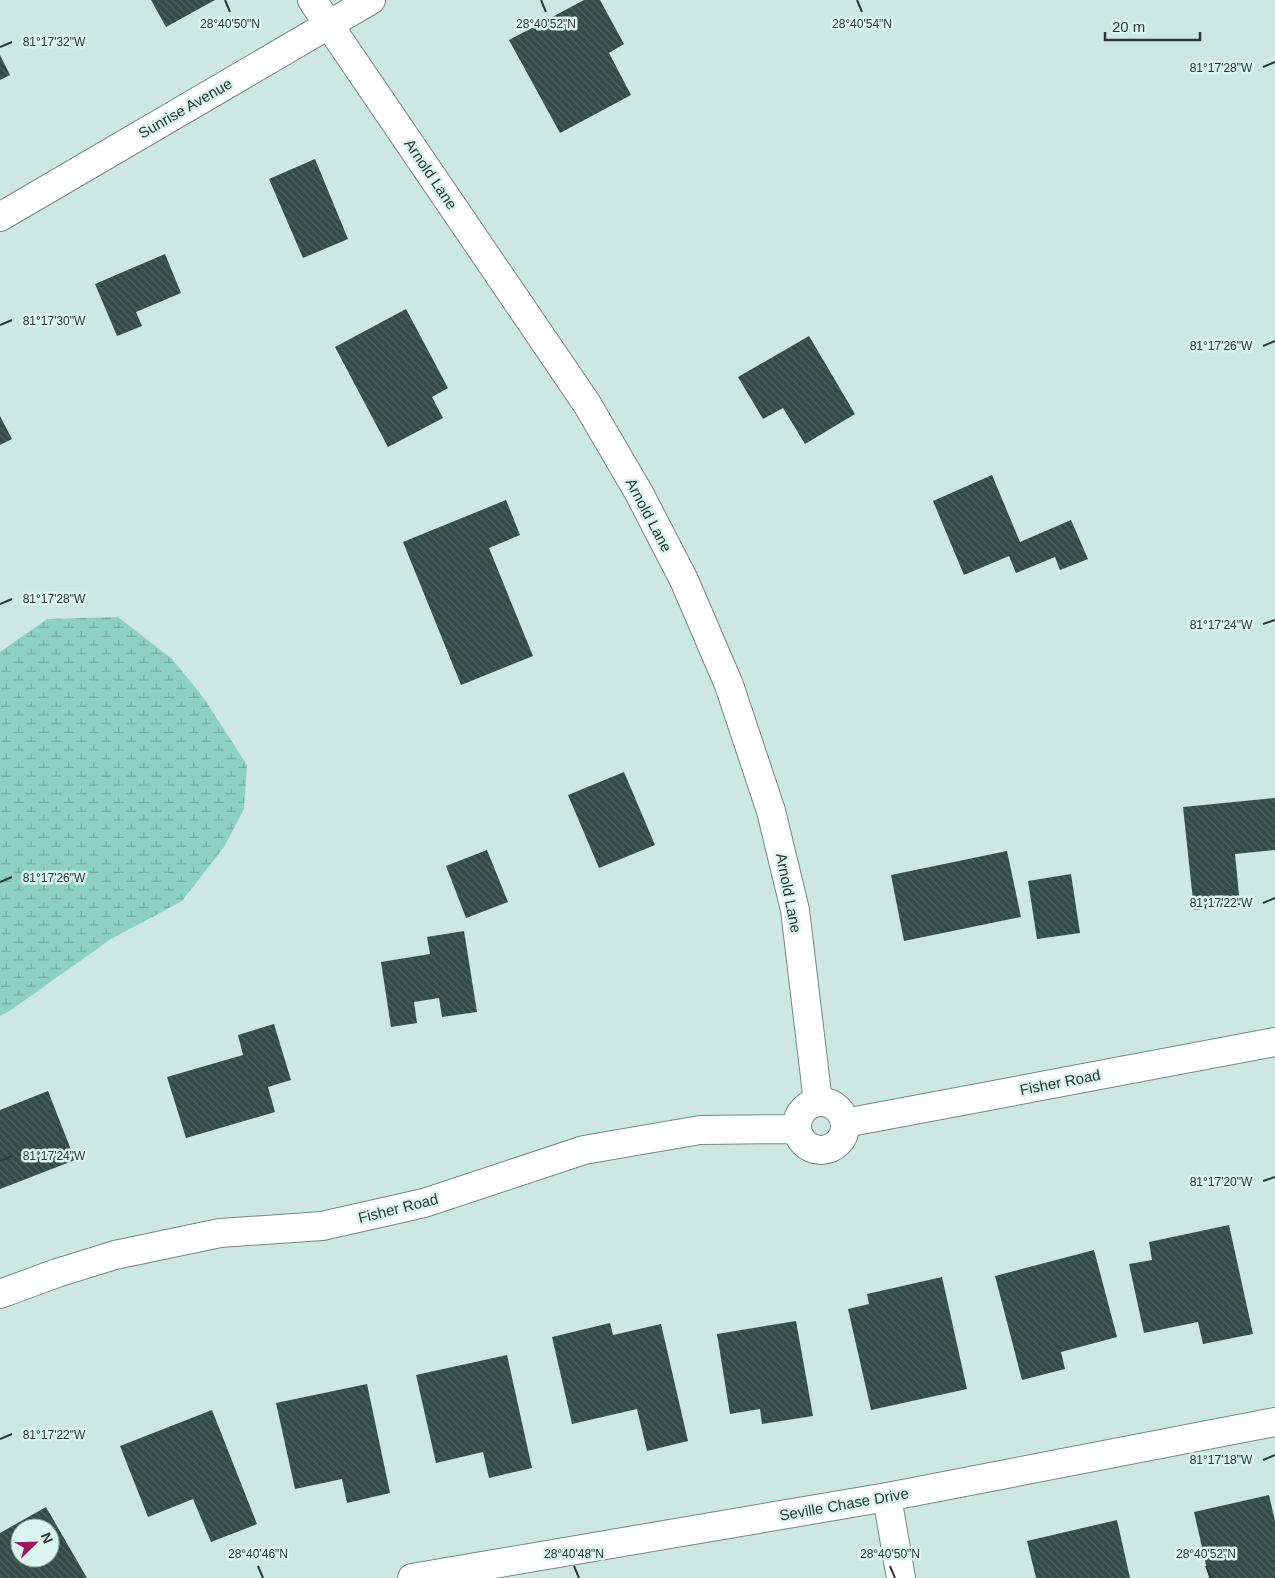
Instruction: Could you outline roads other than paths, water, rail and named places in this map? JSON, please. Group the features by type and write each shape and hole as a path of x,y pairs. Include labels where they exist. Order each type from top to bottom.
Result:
{"street":[{"name":"Arnold Lane","path":"312,0 587,404 639,493 684,580 729,685 771,811 795,910 818,1102"},
{"name":"Sunrise Avenue","path":"0,217 371,0"},
{"name":"Fisher Road","path":"845,1123 1275,1042"},
{"path":"818,1102 826,1102 833,1105 844,1117 845,1123 841,1141 827,1150 811,1148 804,1143 797,1129 799,1114 804,1108 818,1102"},
{"name":"Fisher Road","path":"0,1294 57,1273 115,1255 220,1234 322,1226 424,1203 584,1150 700,1130 797,1129"},
{"name":"Seville Chase Drive","path":"412,1578 887,1497 1275,1422"},
{"path":"887,1497 901,1578"}]}
